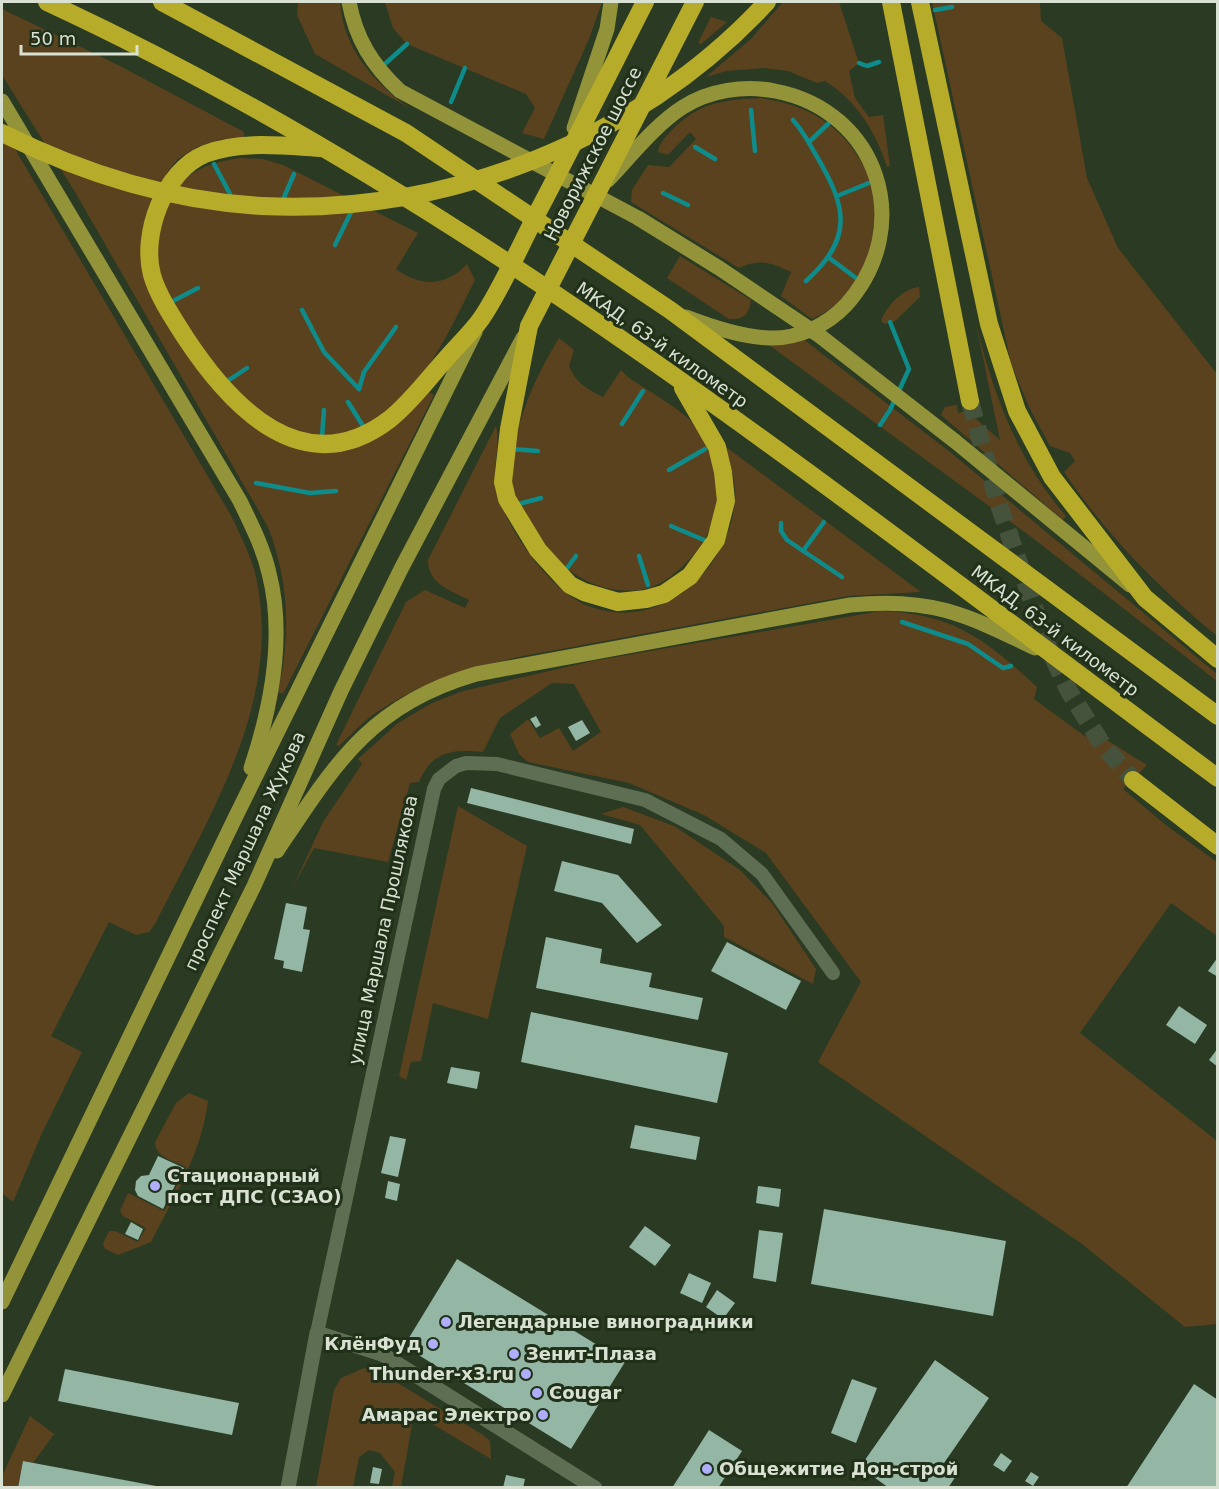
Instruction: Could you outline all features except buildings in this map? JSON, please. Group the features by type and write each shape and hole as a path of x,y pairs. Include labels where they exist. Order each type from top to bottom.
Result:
{"highway":[{"name":"МКАД, 63-й километр","path":"47,2 126,38 328,149 437,216 793,460 1218,778"},
{"name":"МКАД, 63-й километр","path":"162,2 396,127 670,310 1218,716"},
{"name":"Новорижское шоссе","path":"328,149 267,145 227,149 204,155 183,170 163,195 153,225 150,248 152,275 171,315 201,361 234,400 261,424 286,436 331,444 353,440 391,418 481,319 645,2"},
{"name":"Новорижское шоссе","path":"679,382 717,447 723,472 726,501 716,540 690,576 664,594 646,599 618,602 594,596 570,585 552,567 532,541 507,499 503,482 504,464 529,326 695,2"},
{"path":"2,132 46,155 122,181 195,198 260,206 304,207 348,205 393,198 455,186 573,145 622,118 676,83 724,45 767,2"},
{"path":"891,2 970,401"},
{"path":"920,2 998,359 1017,411 1052,477 1145,598 1218,659"},
{"path":"1133,780 1218,846"}],"main road":[{"path":"349,2 354,27 365,52 379,72 400,91 638,218 719,268 819,336 956,442 1145,598"},
{"path":"561,168 607,29 611,2"},
{"path":"596,193 644,142 682,107 711,94 738,88 774,91 808,101 846,128 860,145 878,187 883,228 875,261 858,291 836,316 806,333 770,338 740,334 670,310"},
{"path":"2,101 240,501 260,541 270,574 275,610 274,664 258,747 235,818"},
{"name":"проспект Маршала Жукова","path":"2,1302 235,818 481,319"},
{"name":"проспект Маршала Жукова","path":"2,1395 254,886 340,691 401,569 529,326"},
{"path":"254,886 324,780 341,757 367,731 396,708 421,694 443,684 476,674 850,605 885,602 921,604 967,615 1053,656"}],"street":[{"name":"улица Маршала Прошлякова","path":"288,1488 317,1333 434,789 447,771 466,763 497,764 645,800 721,839 762,874 833,973"},
{"path":"317,1333 382,1353 595,1488"}],"shaded area":[{"path":"298,2 340,2 347,35 363,64 385,88 411,109 315,54 297,15"},
{"path":"385,2 602,2 589,39 544,139 522,133 535,108 526,94 407,44 393,28"},
{"path":"783,2 839,2 859,63 849,71 855,98 869,117 883,115 890,166 887,167 877,141 864,118 846,98 825,81 817,83 788,71 764,68 726,71 706,77 751,39"},
{"path":"932,2 1040,2 1041,21 1062,38 1087,178 1118,248 1217,374 1217,636 1134,560 1098,518 1064,472 1075,461 1070,453 1050,446 1029,407 1011,363"},
{"path":"2,9 118,65 244,132 244,139 222,139 197,147 178,159 168,171 149,207 144,230 144,261 229,404 255,429 280,441 362,445 387,432 428,392 434,395 283,694 278,692 285,650 286,608 280,568 268,527 75,192 2,75"},
{"path":"711,17 727,22 701,44 698,43"},
{"path":"761,98 807,111 833,127 854,150 868,174 875,193 877,208 872,239 860,276 835,306 812,319 781,296 791,272 759,262 739,268 631,202 632,190 648,165 669,167 696,139 690,132 668,155 658,152 662,141 691,114 712,104"},
{"path":"2,127 233,519 254,569 261,616 260,663 251,709 237,754 219,798 149,932 136,935 109,922 51,1036 82,1052 42,1133 13,1202 2,1193"},
{"path":"240,158 263,159 283,165 418,233 396,269 405,275 433,282 450,277 467,264 475,280 442,343 415,385 381,418 361,429 343,434 313,435 285,428 266,417 241,394 202,347 178,313 165,288 159,264 159,239 164,214 175,191 189,176 202,168"},
{"path":"680,256 751,300 745,315 729,319 667,278"},
{"path":"919,287 920,297 894,322 884,324 881,321 896,299 907,291"},
{"path":"975,319 990,373 1008,424 1034,471 1066,516 1063,520 941,415 945,407 957,405 958,413 967,411 1000,440"},
{"path":"559,338 574,350 569,366 583,385 603,397 621,370 689,419 705,442 712,460 717,478 718,496 709,531 699,548 685,564 670,577 652,587 621,590 589,582 575,574 550,552 540,539 512,489 512,464 519,426 540,371"},
{"path":"803,339 950,452 1217,674 1217,681 1034,539 769,345"},
{"path":"496,426 495,482 506,516 525,548 549,578 577,600 591,607 617,612 642,611 666,603 687,589 705,571 720,550 730,526 735,501 734,480 726,447 921,592 848,596 518,657 463,672 410,692 372,716 339,746 336,745 406,602 425,590 465,608 469,600 436,581 429,568 428,560"},
{"path":"881,611 929,617 949,624 967,632 1001,655 1037,687 1034,699 1086,737 1092,731 1147,765 1123,789 1167,826 1217,862 1217,936 1171,903 1080,1033 1217,1141 1217,1324 1185,1327 1082,1244 818,1062 861,982 766,853 704,815 629,783 528,762 519,754 510,734 528,719 540,738 559,728 573,751 601,732 574,684 552,683 500,718 483,752 462,751 444,754 430,764 419,782 410,783 388,862 314,848 293,887 323,822 362,764 358,759 398,723 432,703 463,691 593,661"},
{"path":"458,806 527,846 488,1019 433,1003 421,1061 411,1062 406,1080 399,1076"},
{"path":"623,807 674,826 740,870 772,903 816,969 813,984 724,937 724,926 640,825 601,814"},
{"path":"189,1093 208,1101 205,1120 186,1174 151,1242 118,1255 105,1249 103,1244 109,1231 115,1231 138,1242 146,1228 123,1216 120,1211 128,1193 164,1211 186,1167 162,1155 155,1142 176,1103"},
{"path":"364,1368 378,1371 483,1435 490,1441 491,1459 414,1413 401,1487 392,1487 395,1472 380,1453 369,1450 359,1457 353,1487 316,1487 334,1390 341,1378"},
{"path":"30,1416 54,1434 33,1463 23,1461 18,1487 2,1487 2,1476"}],"waterway":[{"path":"935,10 952,7"},
{"path":"386,63 407,44"},
{"path":"859,63 867,66 879,62"},
{"path":"451,102 465,68"},
{"path":"751,110 755,151"},
{"path":"793,120 806,137 826,173 834,190 841,221 839,235 832,250 822,265 806,281"},
{"path":"809,142 829,123"},
{"path":"695,147 715,159"},
{"path":"214,164 230,194"},
{"path":"282,202 294,174"},
{"path":"837,196 869,183"},
{"path":"663,193 688,205"},
{"path":"335,245 353,208"},
{"path":"828,257 856,278"},
{"path":"171,302 198,288"},
{"path":"302,310 324,352 359,389"},
{"path":"880,425 890,410 909,369 890,322"},
{"path":"359,389 364,372 396,327"},
{"path":"226,382 247,368"},
{"path":"622,424 643,391"},
{"path":"348,402 363,426"},
{"path":"322,436 324,410"},
{"path":"512,449 538,451"},
{"path":"669,470 705,449"},
{"path":"256,483 310,493 336,491"},
{"path":"515,505 541,498"},
{"path":"803,551 824,522"},
{"path":"781,523 781,531 787,540 842,577"},
{"path":"671,526 704,540"},
{"path":"564,572 576,556"},
{"path":"639,556 648,585"},
{"path":"902,622 968,644 1003,668 1011,666"}],"tunnel":[{"path":"970,401 997,499 1047,645 1070,693 1102,744 1133,780"}],"place":[{"name":"Стационарный пост ДПС (СЗАО)","path":"155,1186"},
{"name":"Легендарные виноградники","path":"446,1322"},
{"name":"КлёнФуд","path":"433,1344"},
{"name":"Зенит-Плаза","path":"514,1354"},
{"name":"Thunder-x3.ru","path":"526,1374"},
{"name":"Cougar","path":"537,1393"},
{"name":"Амарас Электро","path":"543,1415"},
{"name":"Общежитие Дон-строй","path":"707,1469"}]}
